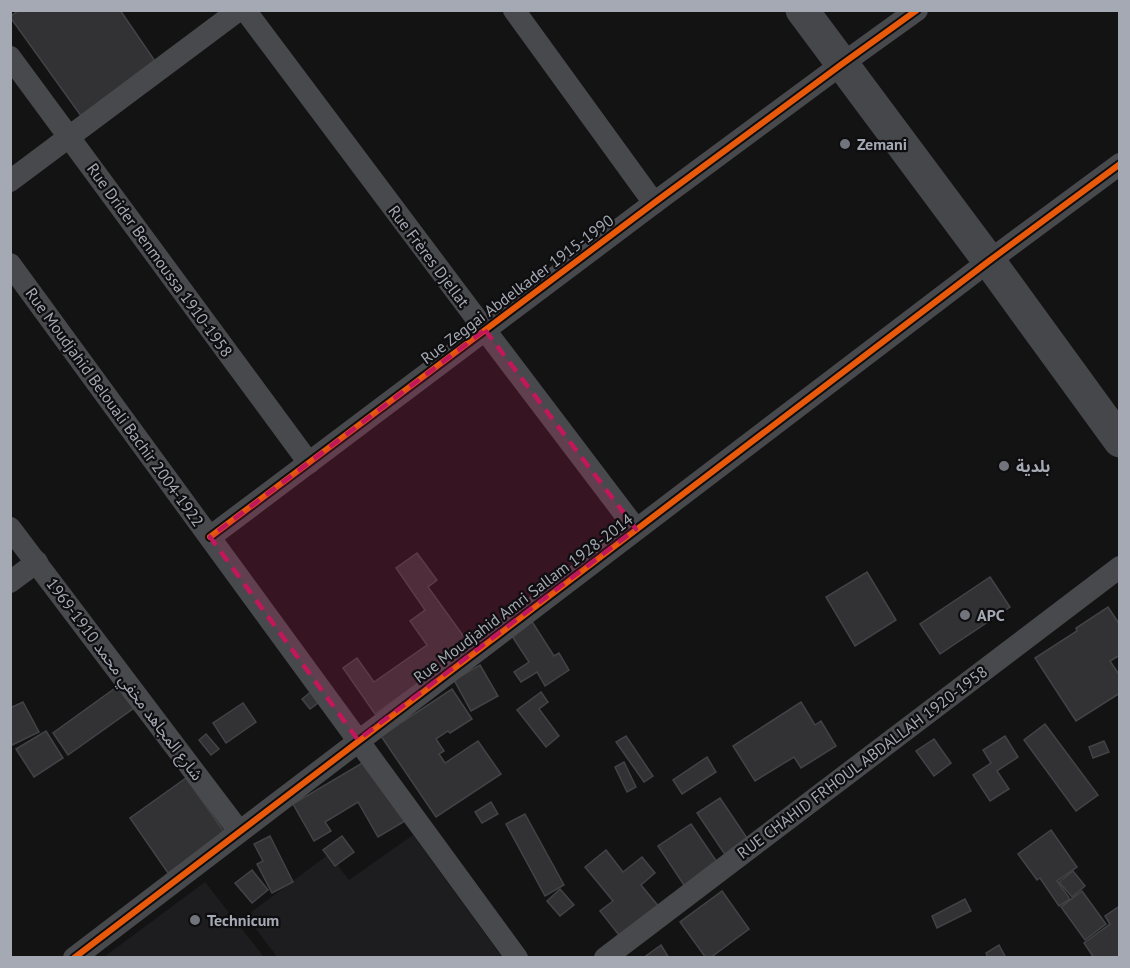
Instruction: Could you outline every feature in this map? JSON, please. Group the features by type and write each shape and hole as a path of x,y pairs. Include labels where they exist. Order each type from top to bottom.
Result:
{"main road":[{"path":"802,10 989,261 1119,441"}],"street":[{"path":"10,181 239,10"},
{"name":"Rue Frères Djellat","path":"245,10 636,529"},
{"path":"514,10 654,203"},
{"name":"Rue Zeggai Abdelkader 1915-1990","path":"210,537 654,203 917,10"},
{"name":"Rue Drider Benmoussa 1910-1958","path":"10,57 309,462"},
{"name":"Rue Moudjahid Amri Sallam 1928-2014","path":"74,957 1119,164"},
{"name":"Rue Moudjahid Belouali Bachir 2004-1922","path":"10,264 517,957"},
{"name":"شارع المجاهد مخفي محمد 1910-1969","path":"10,528 239,831"},
{"path":"10,582 37,562"},
{"name":"RUE CHAHID FRHOUL ABDALLAH 1920-1958","path":"608,956 1119,567"}],"highlighted area":[{"path":"485,330 636,529 358,740 210,537"}],"shaded area":[{"path":"413,835 502,957 277,957 246,916 329,854 349,880"},
{"name":"Technicum","path":"205,882 264,957 104,957"}],"building":[{"path":"19,10 120,10 157,64 84,120 10,17"},
{"path":"417,553 437,580 428,587 470,645 375,714 343,668 357,658 374,682 427,645 410,621 425,610 396,568"},
{"path":"867,572 896,620 855,646 826,597"},
{"name":"APC","path":"990,577 1010,607 940,654 920,624"},
{"path":"1108,607 1120,625 1120,655 1110,661 1120,676 1120,693 1076,721 1035,658 1077,631 1076,628"},
{"path":"531,620 554,656 559,653 569,670 545,686 537,672 521,682 514,672 529,662 510,633"},
{"path":"480,665 498,696 471,711 454,680"},
{"path":"118,686 134,708 68,755 53,733"},
{"path":"318,686 326,697 310,709 302,699"},
{"path":"452,689 472,719 436,739 444,751 439,754 445,763 478,741 501,774 436,817 381,736"},
{"path":"541,692 548,702 539,709 559,736 546,747 517,710"},
{"path":"23,702 39,732 10,746 10,708"},
{"path":"801,702 815,725 821,721 836,746 801,768 794,757 755,781 733,746"},
{"path":"243,703 256,722 226,743 213,723"},
{"path":"1045,724 1098,795 1076,811 1024,740"},
{"path":"46,731 63,758 34,777 16,749"},
{"path":"206,734 219,749 211,755 199,740"},
{"path":"626,736 653,776 644,782 616,742"},
{"path":"1005,736 1018,757 997,771 1009,789 990,801 973,775 991,763 983,750"},
{"path":"934,739 951,763 934,776 916,751"},
{"path":"1104,741 1109,752 1093,758 1089,747"},
{"path":"707,757 716,772 682,794 673,780"},
{"path":"369,759 405,821 378,837 358,802 325,822 331,831 314,841 293,804"},
{"path":"624,762 636,787 627,792 615,767"},
{"path":"186,778 225,833 168,873 130,818"},
{"path":"720,798 749,841 726,856 697,813"},
{"path":"491,802 498,814 482,823 475,812"},
{"path":"525,814 564,885 545,896 506,824"},
{"path":"691,824 719,865 686,888 658,846"},
{"path":"1051,830 1077,867 1057,881 1070,899 1059,906 1040,878 1037,880 1018,854"},
{"path":"270,836 293,882 272,893 257,864 263,861 254,844"},
{"path":"342,836 354,852 335,866 323,850"},
{"path":"606,850 623,872 642,857 655,873 641,885 660,908 622,939 600,911 613,901 585,867"},
{"path":"252,870 268,890 252,903 235,883"},
{"path":"1073,871 1085,886 1072,897 1059,882"},
{"path":"560,889 574,905 560,916 547,901"},
{"path":"722,891 749,929 710,958 706,958 680,922"},
{"path":"1082,891 1106,924 1085,940 1061,907"},
{"path":"965,899 971,911 937,928 932,916"},
{"path":"1120,906 1120,958 1094,958 1084,943 1110,924 1105,916"},
{"path":"661,945 669,958 643,958"},
{"path":"999,945 1006,958 988,958 986,953"}],"cycle path":[{"path":"210,537 654,203 917,10"},
{"path":"74,958 989,261 1120,164"}],"place":[{"name":"Zemani","path":"845,144"},
{"name":"بلدية","path":"1004,466"},
{"name":"APC","path":"965,615"},
{"name":"Technicum","path":"195,920"}]}
